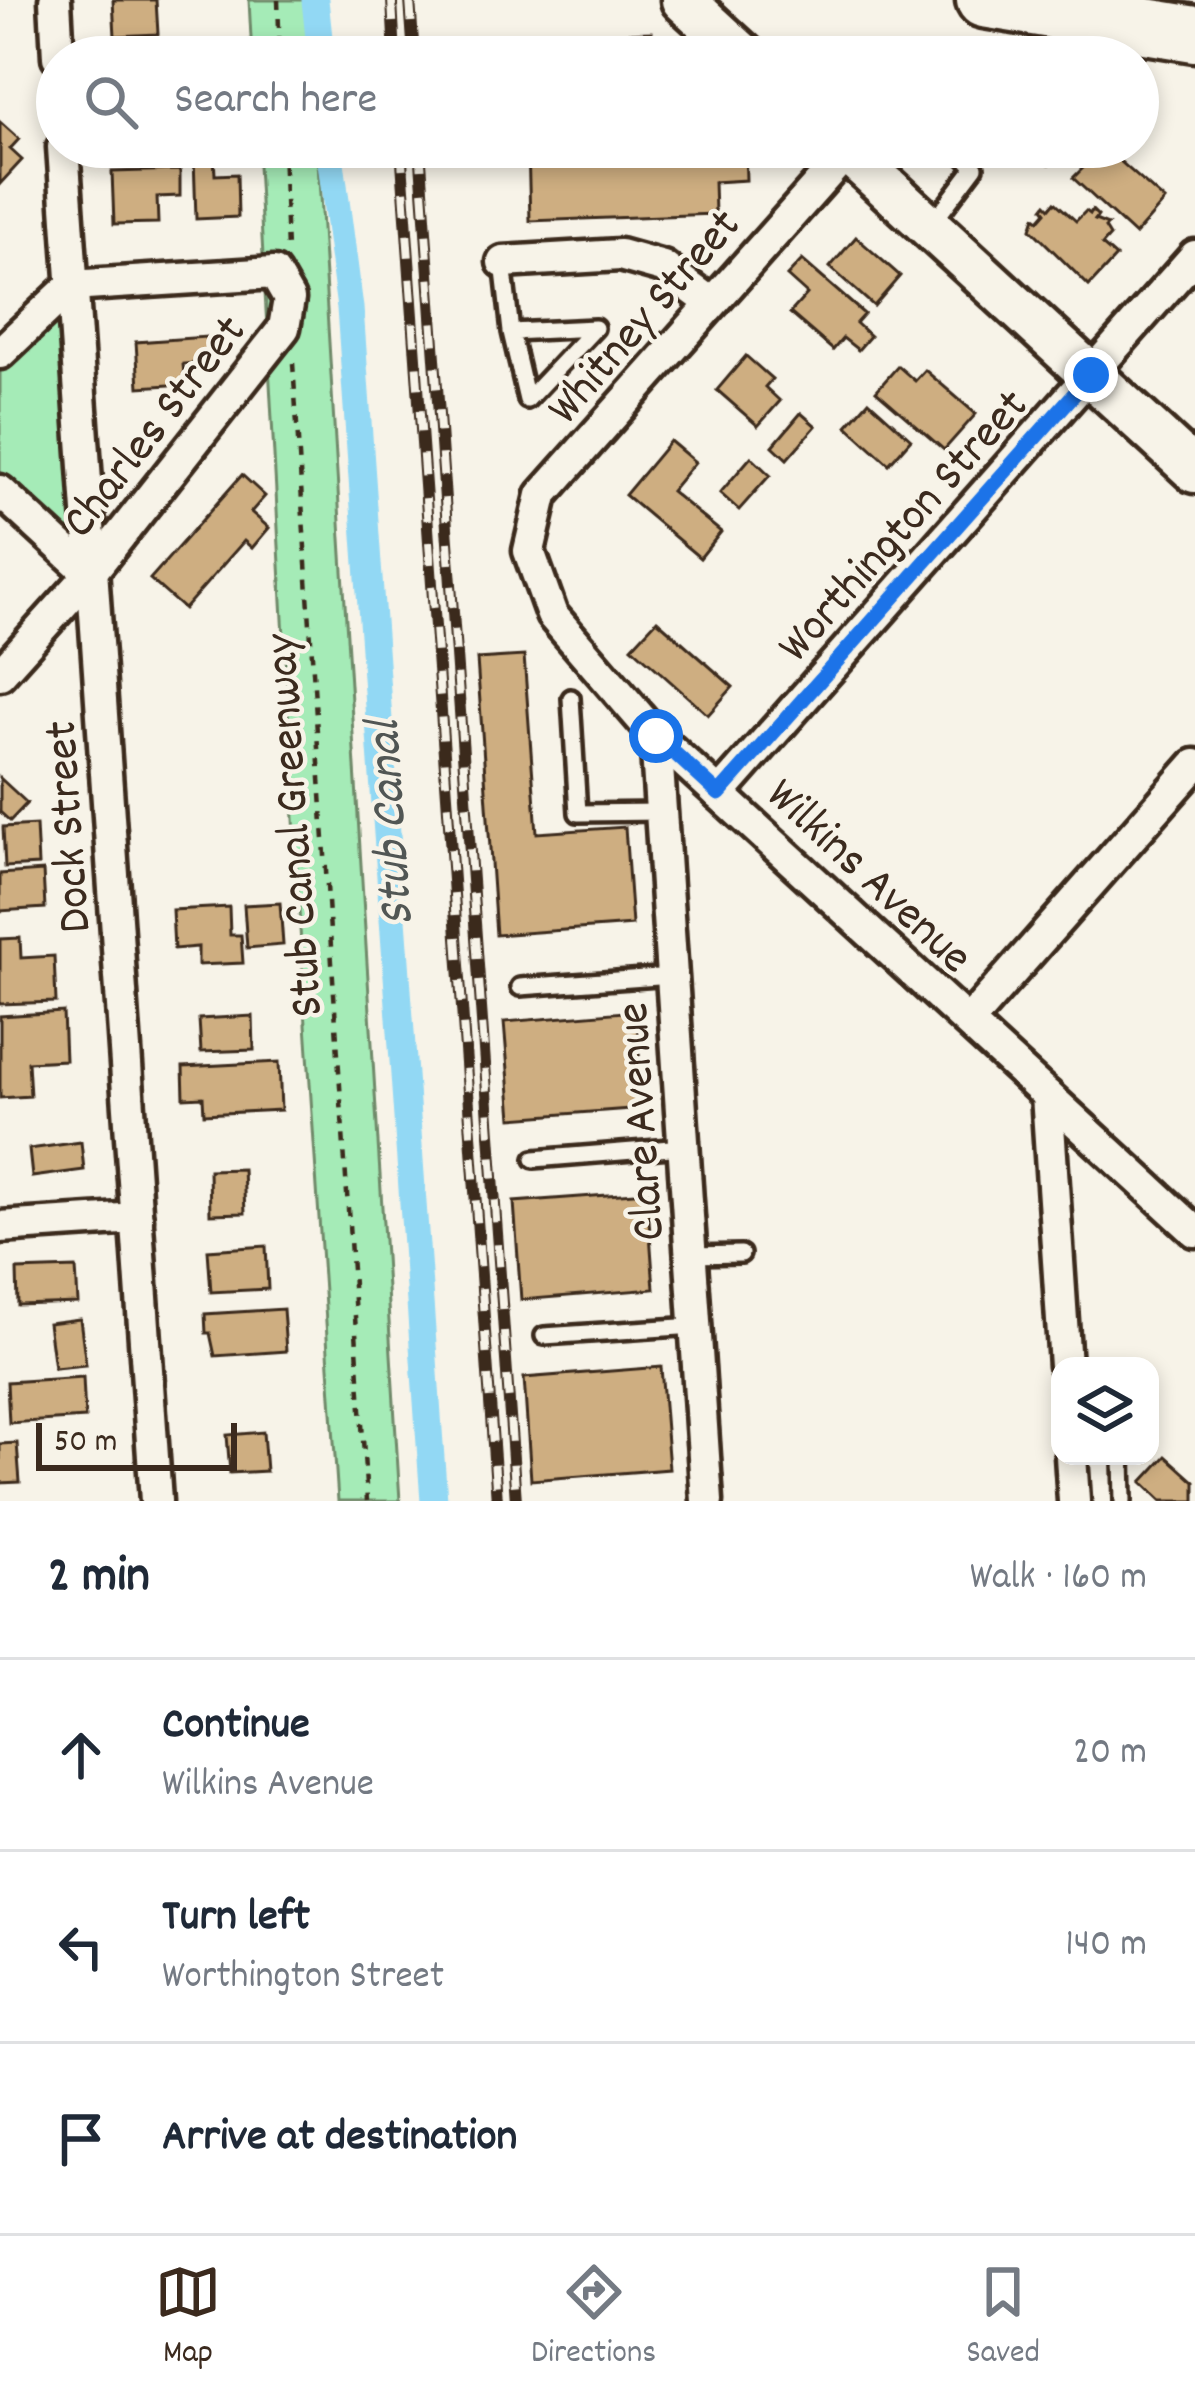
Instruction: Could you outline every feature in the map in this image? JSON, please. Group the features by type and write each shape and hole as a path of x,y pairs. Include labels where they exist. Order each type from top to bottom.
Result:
{"highway":[{"path":"984,0 1195,34"},
{"path":"1159,0 1195,7"}],"street":[{"path":"55,0 57,36"},
{"path":"683,0 722,36"},
{"name":"Dock Street","path":"64,168 156,1501"},
{"name":"Whitney Street","path":"529,551 542,495 829,168"},
{"path":"868,168 1195,471"},
{"path":"503,262 620,255 663,267 710,302"},
{"name":"Worthington Street","path":"719,794 1195,256"},
{"path":"0,353 71,286 282,286"},
{"name":"Charles Street","path":"0,674 90,574 284,328 282,286"},
{"path":"0,491 90,574"},
{"name":"Wilkins Avenue","path":"529,551 552,615 656,736 1195,1231"},
{"name":"Clare Avenue","path":"656,736 707,1501"},
{"path":"968,1022 1195,766"},
{"path":"1047,1095 1064,1357"},
{"path":"0,1227 137,1218"},
{"path":"1072,1465 1074,1501"}],"lane":[{"path":"930,227 974,168"},
{"path":"503,262 511,332 527,400 595,328 511,332"},
{"path":"571,698 578,813 662,812"},
{"path":"520,987 672,976"},
{"path":"534,1159 683,1147"},
{"path":"691,1256 740,1254"},
{"path":"544,1336 695,1327"},
{"path":"1122,1465 1123,1501"}],"path":[{"path":"278,0 279,36"},
{"name":"Stub Canal Greenway","path":"284,168 282,286 367,1501"}],"green space":[{"path":"249,0 307,0 310,36 251,36"},
{"path":"258,168 318,168 400,1501 338,1501 302,964"},
{"path":"71,286 90,574 0,491 0,353"}],"building":[{"path":"113,0 156,0 158,34 115,36"},
{"path":"652,32 652,36 583,36"},
{"path":"0,122 19,139 10,149 22,160 0,184"},
{"path":"194,168 215,168 215,175 237,174 238,217 196,219"},
{"path":"529,168 746,168 746,180 714,182 715,214 530,221"},
{"path":"1083,168 1128,168 1165,201 1135,235 1073,178"},
{"path":"180,170 180,196 157,197 158,223 114,224 112,172"},
{"path":"1055,202 1076,221 1092,210 1098,216 1095,220 1108,225 1110,236 1102,245 1116,257 1089,286 1031,229 1035,217 1039,220 1046,212 1046,204 1050,208"},
{"path":"856,237 900,276 874,306 830,267"},
{"path":"802,260 864,314 856,323 870,336 858,350 843,338 833,350 790,313 807,294 787,276"},
{"path":"206,337 208,362 183,364 185,384 139,387 136,342"},
{"path":"746,356 772,379 765,387 780,401 758,426 717,390"},
{"path":"898,366 915,381 925,370 976,414 944,450 876,391"},
{"path":"869,401 911,439 889,464 847,426"},
{"path":"801,413 816,426 787,459 773,446"},
{"path":"670,441 695,462 671,491 721,532 700,558 625,495"},
{"path":"751,457 770,475 739,510 720,493"},
{"path":"242,475 265,496 251,512 269,528 252,548 244,541 184,609 150,579"},
{"path":"657,620 733,687 708,715 632,647"},
{"path":"524,656 537,833 625,827 632,925 496,935 477,659"},
{"path":"0,778 27,803 10,821 0,812"},
{"path":"36,825 38,865 5,867 3,827"},
{"path":"43,871 45,908 0,911 0,874"},
{"path":"280,903 283,945 247,948 244,905"},
{"path":"229,907 230,935 241,935 243,963 198,965 198,947 174,949 172,910"},
{"path":"20,938 21,958 54,956 56,1002 0,1004 0,939"},
{"path":"636,1011 643,1108 512,1118 504,1022"},
{"path":"63,1012 65,1060 28,1062 30,1096 0,1098 0,1016"},
{"path":"253,1016 254,1050 201,1052 199,1019"},
{"path":"279,1062 281,1110 204,1114 203,1097 184,1098 183,1067"},
{"path":"81,1142 84,1170 32,1177 29,1149"},
{"path":"243,1169 245,1213 210,1214 209,1170"},
{"path":"647,1192 654,1289 521,1300 514,1202"},
{"path":"266,1246 268,1289 211,1292 208,1250"},
{"path":"76,1268 78,1303 18,1305 17,1270"},
{"path":"283,1309 286,1351 215,1356 205,1314"},
{"path":"80,1319 86,1365 54,1368 48,1323"},
{"path":"661,1367 669,1469 531,1480 524,1378"},
{"path":"83,1377 85,1418 9,1423 7,1382"},
{"path":"263,1432 266,1471 230,1473 227,1435"},
{"path":"17,1443 20,1482 0,1483 0,1444"},
{"path":"1166,1456 1195,1482 1195,1501 1162,1501 1142,1482"}],"waterway":[{"name":"Stub Canal","path":"315,0 319,36"},
{"name":"Stub Canal","path":"332,168 350,308 434,1501"}],"railway":[{"path":"392,0 394,36"},
{"path":"410,0 413,36"},
{"path":"402,168 497,1501"},
{"path":"421,168 516,1501"}],"route":[{"path":"656,736 719,794 1091,375"}]}
